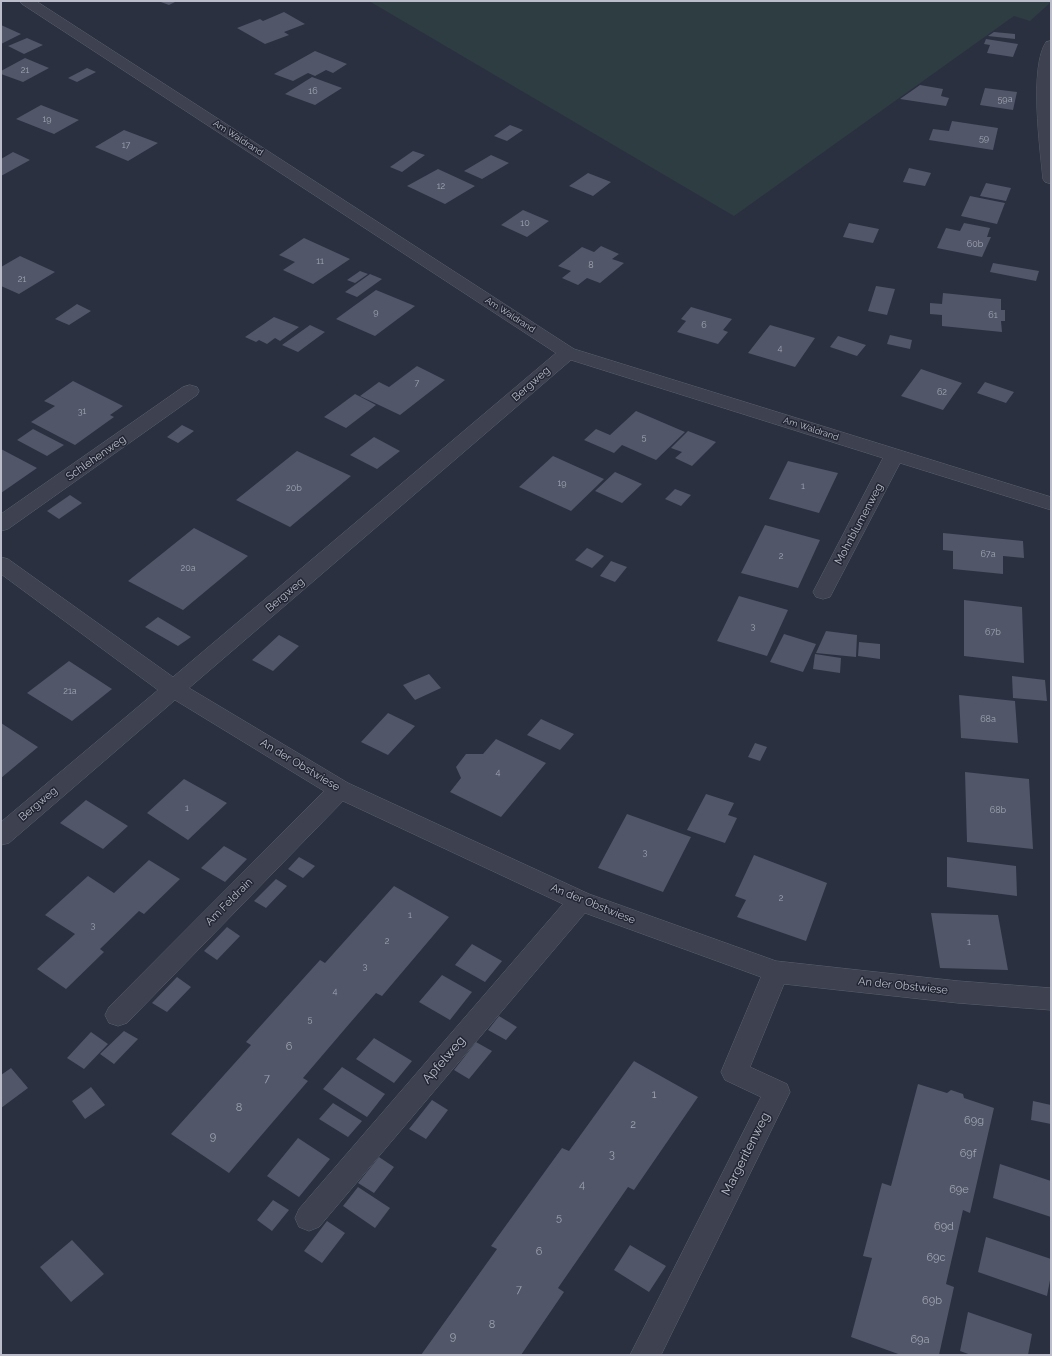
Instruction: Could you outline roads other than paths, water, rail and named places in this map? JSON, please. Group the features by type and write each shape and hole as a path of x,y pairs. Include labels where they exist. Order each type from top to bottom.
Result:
{"street":[{"name":"Am Waldrand","path":"27,1 568,353 1051,504"},
{"path":"1051,44 1048,54 1043,97 1051,179"},
{"name":"Bergweg","path":"1,836 568,353"},
{"name":"Schlehenweg","path":"1,524 190,391"},
{"name":"Mohnblumenweg","path":"823,592 894,456"},
{"path":"1,564 173,689"},
{"name":"An der Obstwiese","path":"173,689 340,789 580,901 776,972 958,992 1051,999"},
{"name":"Am Feldrain","path":"118,1015 340,789"},
{"name":"Apfelweg","path":"309,1218 580,901"},
{"name":"Margeritenweg","path":"645,1355 777,1092 734,1072 776,972"}]}
